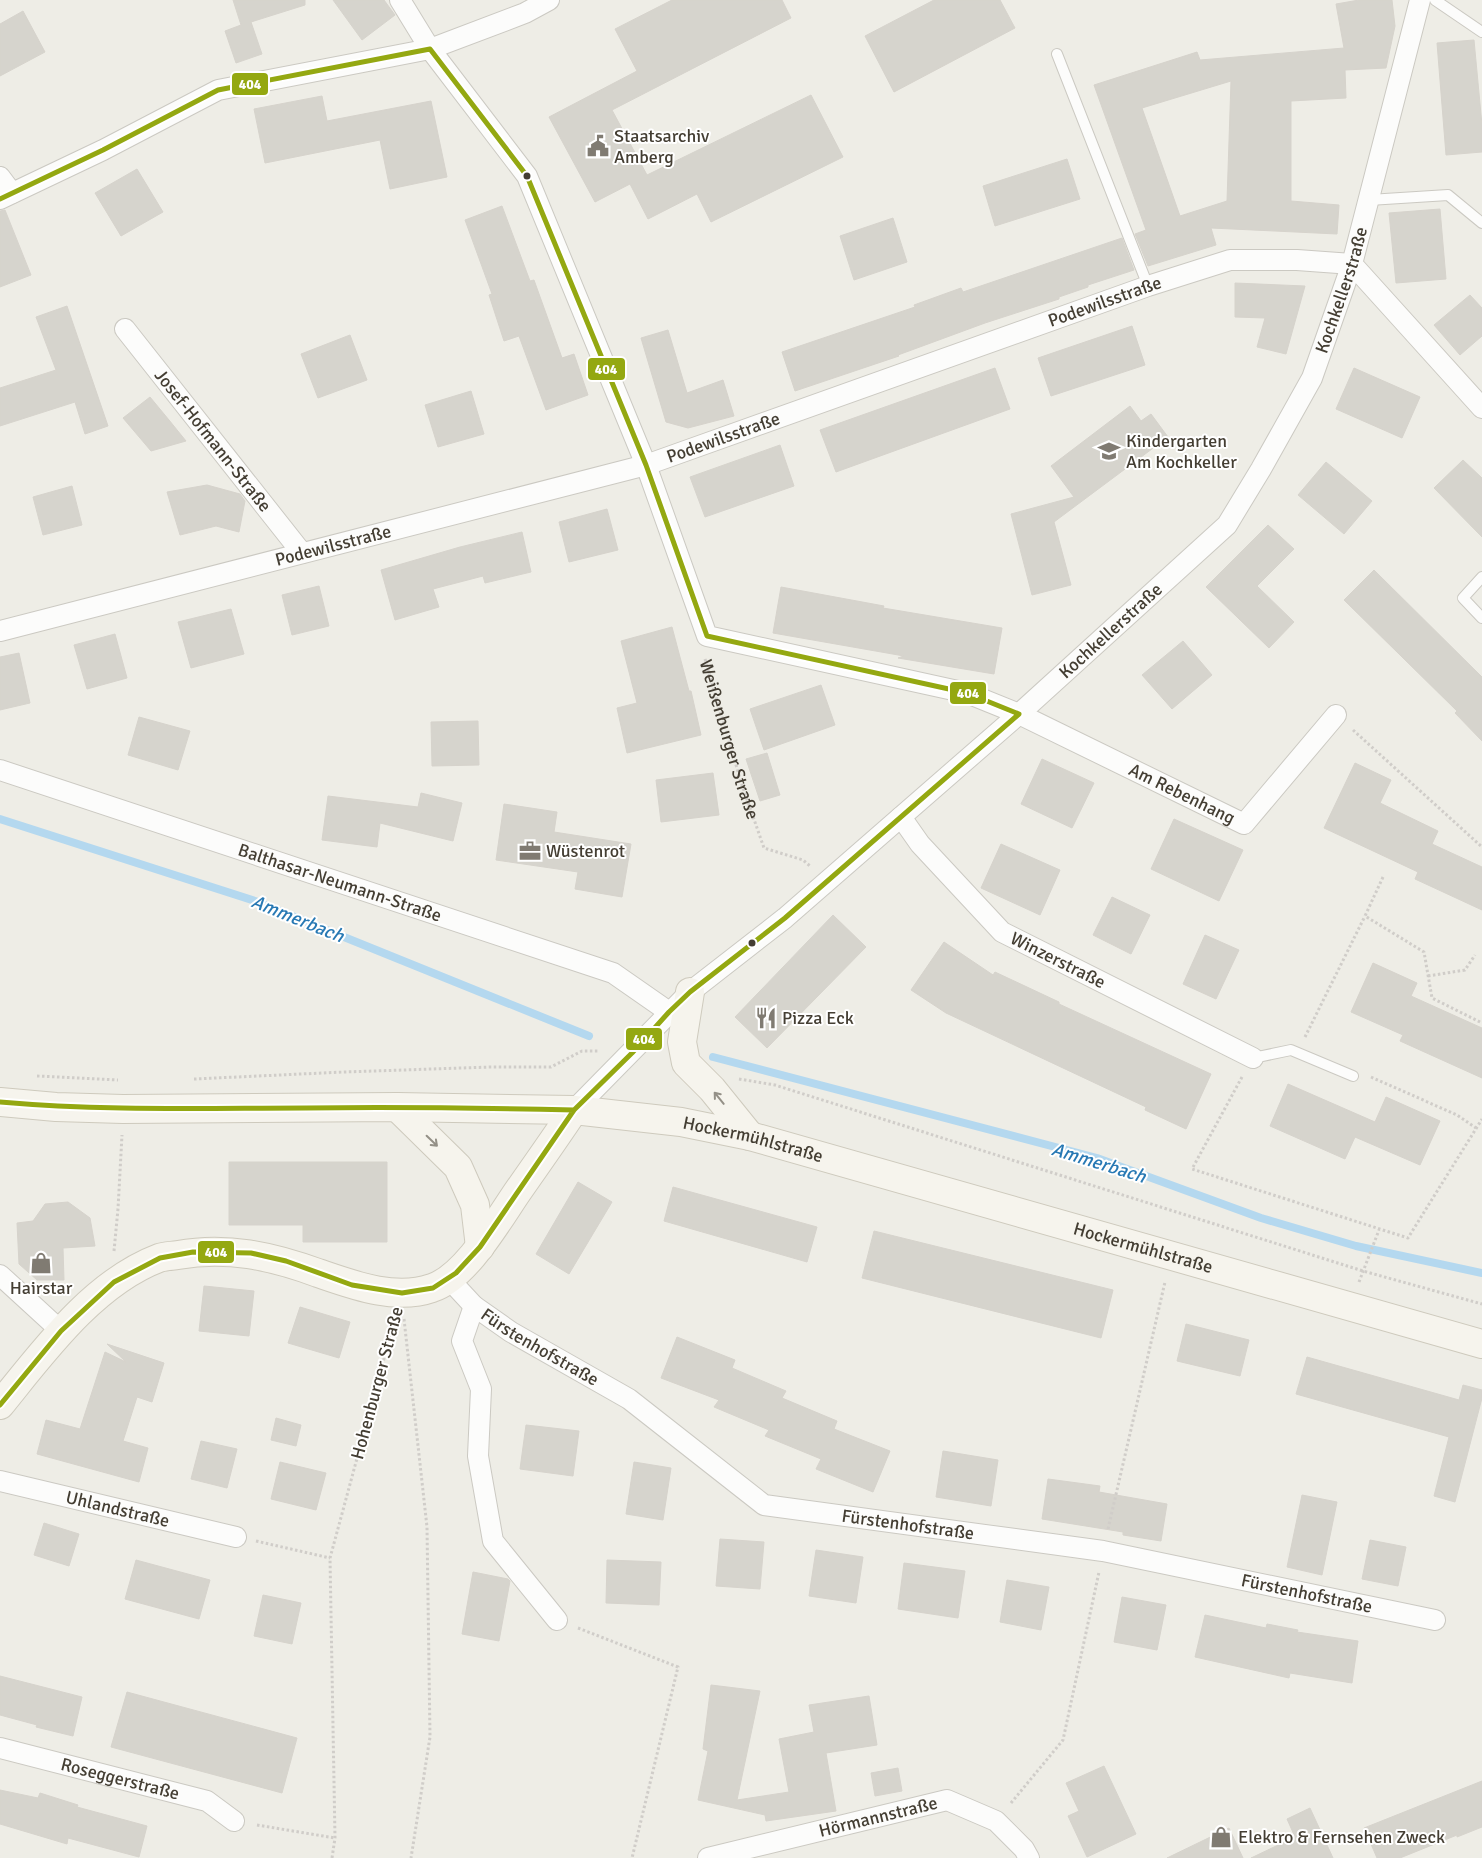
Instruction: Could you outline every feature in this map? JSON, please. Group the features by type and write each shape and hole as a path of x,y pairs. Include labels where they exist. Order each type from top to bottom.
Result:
{"main road":[{"path":"690,992 682,1042 686,1063 712,1089 750,1136"},
{"name":"Hockermühlstraße","path":"0,1102 56,1107 123,1109 397,1107 574,1110 681,1122 750,1136 1482,1344"},
{"path":"397,1107 458,1167 475,1205 480,1247"},
{"path":"0,1405 61,1331 114,1282 160,1258 193,1252 251,1253 286,1261 352,1285 402,1293 433,1288 465,1265 480,1247 574,1110"}],"street":[{"name":"Weißenburger Straße","path":"400,0 430,49 527,176 646,465 707,636"},
{"path":"0,177 6,196 103,150 218,90 430,49 522,6 549,0"},
{"name":"Kochkellerstraße","path":"574,1110 690,992 785,918 829,880 1019,714 1227,524 1261,469 1312,378 1352,264 1420,0"},
{"name":"Podewilsstraße","path":"0,631 646,465 1148,286 1230,260 1297,260 1352,264"},
{"path":"1352,264 1482,408"},
{"name":"Josef-Hofmann-Straße","path":"125,329 302,553"},
{"path":"707,636 966,693 1019,714"},
{"name":"Am Rebenhang","path":"1019,714 1244,824 1336,715"},
{"name":"Balthasar-Neumann-Straße","path":"0,770 613,973 669,1012"},
{"name":"Winzerstraße","path":"901,817 920,844 1002,932 1252,1058"},
{"path":"0,1275 61,1331"},
{"name":"Fürstenhofstraße","path":"448,1278 474,1306 511,1332 629,1399 764,1505 1103,1551 1435,1620"},
{"path":"474,1306 462,1340 481,1390 478,1456 493,1540 557,1620"},
{"name":"Uhlandstraße","path":"0,1481 236,1537"},
{"name":"Roseggerstraße","path":"0,1748 207,1801 234,1821"},
{"name":"Hörmannstraße","path":"708,1858 947,1800 996,1821 1024,1849 1029,1858"}],"lane":[{"path":"1435,0 1482,32"},
{"path":"1057,54 1148,286"},
{"path":"1368,200 1448,195 1482,223"},
{"path":"1482,577 1463,598 1482,618"},
{"path":"1252,1058 1291,1050 1353,1076"}],"path":[{"name":"Weißenburger Straße","path":"707,636 704,655 741,782 764,848 803,860 829,880"},
{"path":"1336,715 1482,848"},
{"path":"1297,1052 1384,877"},
{"path":"1365,916 1424,952 1432,998 1482,1022"},
{"path":"1428,976 1464,970 1475,955"},
{"path":"186,1080 491,1066 551,1066 582,1051 632,1053"},
{"path":"1252,1058 1192,1169 1408,1238 1482,1119"},
{"path":"695,1073 776,1085 1364,1271 1482,1304"},
{"path":"1353,1076 1363,1073 1457,1115 1476,1128"},
{"path":"29,1076 127,1080"},
{"path":"113,1260 118,1209 123,1109"},
{"path":"1364,1271 1379,1230"},
{"name":"Hohenburger Straße","path":"332,1858 335,1838 330,1558 402,1293"},
{"name":"Hohenburger Straße","path":"402,1293 427,1527 428,1557 430,1737 411,1858"},
{"path":"236,1537 330,1558"},
{"path":"557,1620 678,1667 632,1858"},
{"path":"234,1821 335,1838"}],"building":[{"path":"233,0 305,0 305,5 251,22 262,54 236,63 225,31 241,25"},
{"path":"333,0 384,0 395,15 362,40"},
{"path":"672,0 782,0 791,18 612,110 647,175 811,95 843,157 711,222 697,194 648,219 630,184 595,202 549,117 637,71 615,29"},
{"path":"934,0 1000,0 1015,28 894,92 865,36"},
{"path":"1359,0 1392,0 1395,26 1386,68 1345,70 1346,98 1291,101 1291,201 1339,205 1337,234 1211,228 1216,245 1148,266 1135,234 1146,230 1094,85 1197,52 1200,60 1344,48 1336,4","holes":["1231,81 1227,201 1180,216 1142,108"]},
{"path":"23,11 45,52 0,76 0,24"},
{"path":"1474,40 1482,125 1482,152 1446,155 1437,43"},
{"path":"322,96 327,121 431,101 447,177 390,189 380,140 265,163 254,109"},
{"path":"1067,159 1080,199 995,226 983,186"},
{"path":"137,169 163,212 121,236 95,193"},
{"path":"502,206 530,281 534,280 562,358 574,354 588,395 546,410 519,336 504,341 489,295 492,294 465,220"},
{"path":"1440,209 1446,279 1396,283 1389,213"},
{"path":"5,210 31,275 0,287 0,211"},
{"path":"893,218 907,262 854,280 840,236"},
{"path":"1122,238 1134,270 1088,285 1088,287 1059,297 1059,299 985,323 899,356 795,391 782,352 915,307 914,305 961,288 963,292"},
{"path":"1235,283 1305,286 1286,354 1257,347 1265,318 1235,317"},
{"path":"1470,295 1482,308 1482,336 1460,355 1434,325"},
{"path":"67,306 108,426 85,434 75,402 0,426 0,388 56,370 36,317"},
{"path":"1132,326 1145,365 1051,396 1038,358"},
{"path":"668,330 687,393 723,380 734,416 688,428 666,422 641,338"},
{"path":"350,335 367,380 318,398 301,354"},
{"path":"995,368 1010,409 836,472 820,430"},
{"path":"1354,368 1420,397 1402,438 1336,409"},
{"path":"471,391 484,434 438,447 425,405"},
{"path":"150,397 186,441 151,451 123,418"},
{"path":"1130,406 1141,421 1151,414 1168,437 1054,522 1071,585 1032,595 1011,514 1074,497 1051,466"},
{"path":"780,445 794,486 705,517 690,477"},
{"path":"1463,460 1482,478 1482,537 1434,488"},
{"path":"1326,462 1372,501 1344,534 1298,495"},
{"path":"207,485 240,494 245,501 239,532 216,526 180,535 167,492"},
{"path":"72,486 82,525 43,535 33,497"},
{"path":"607,509 618,550 569,562 559,522"},
{"path":"1268,525 1294,549 1257,586 1294,622 1269,648 1206,587"},
{"path":"522,532 531,572 485,583 483,576 433,589 439,607 395,620 381,570 460,547"},
{"path":"1374,570 1482,677 1482,741 1455,713 1457,711 1344,600"},
{"path":"319,586 329,626 292,635 282,595"},
{"path":"781,587 884,606 883,608 1002,628 994,674 898,658 904,656 773,633"},
{"path":"231,609 244,654 191,668 178,622"},
{"path":"672,627 689,691 691,691 701,735 627,753 617,708 637,703 621,641"},
{"path":"115,634 127,678 87,689 74,645"},
{"path":"1183,641 1212,675 1172,709 1142,675"},
{"path":"19,653 30,703 0,710 0,657"},
{"path":"821,685 835,725 764,750 750,709"},
{"path":"139,717 190,731 178,770 128,755"},
{"path":"478,721 479,765 432,766 431,722"},
{"path":"767,753 780,795 760,801 746,759"},
{"path":"1042,759 1094,783 1072,828 1021,804"},
{"path":"1355,763 1391,780 1380,803 1438,831 1432,844 1482,867 1482,910 1415,879 1418,872 1324,828"},
{"path":"713,773 719,815 661,822 656,780"},
{"path":"421,793 462,803 453,841 380,823 377,847 322,840 328,796 418,807"},
{"path":"504,804 557,812 554,832 631,844 622,897 575,889 578,872 496,860"},
{"path":"1174,819 1243,850 1219,901 1151,869"},
{"path":"1001,844 1060,870 1040,915 981,888"},
{"path":"1112,897 1150,915 1131,954 1093,935"},
{"path":"833,915 866,947 767,1048 735,1017"},
{"path":"1205,935 1239,950 1216,999 1183,984"},
{"path":"944,942 993,975 995,972 1059,1002 1059,1004 1211,1074 1186,1129 1145,1110 1146,1107 946,1013 911,990"},
{"path":"1373,963 1417,983 1411,996 1482,1028 1482,1078 1400,1041 1403,1035 1351,1012"},
{"path":"1288,1084 1375,1122 1386,1097 1440,1121 1420,1165 1355,1137 1345,1159 1270,1126"},
{"path":"229,1162 387,1162 387,1242 303,1242 303,1225 229,1225"},
{"path":"578,1182 612,1202 569,1274 536,1254"},
{"path":"673,1187 817,1227 807,1262 664,1221"},
{"path":"68,1202 90,1218 95,1246 63,1248 64,1280 37,1280 19,1264 17,1223 33,1221 45,1204"},
{"path":"874,1231 1113,1290 1101,1338 862,1278"},
{"path":"204,1286 254,1291 249,1336 199,1331"},
{"path":"300,1307 350,1322 339,1358 288,1343"},
{"path":"1186,1324 1249,1340 1240,1376 1177,1361"},
{"path":"677,1337 735,1360 732,1368 786,1391 782,1398 837,1421 834,1429 890,1451 873,1492 816,1469 821,1459 765,1436 769,1430 714,1407 719,1400 661,1378"},
{"path":"107,1344 164,1363 152,1402 137,1397 123,1441 148,1448 139,1482 37,1454 46,1420 80,1429 105,1352 126,1362"},
{"path":"1307,1357 1459,1400 1463,1385 1482,1390 1482,1398 1455,1502 1434,1496 1449,1437 1296,1394"},
{"path":"276,1418 301,1425 296,1446 271,1440"},
{"path":"526,1425 579,1431 573,1476 520,1469"},
{"path":"201,1441 237,1449 227,1488 191,1479"},
{"path":"943,1451 998,1460 991,1506 936,1497"},
{"path":"280,1462 326,1473 316,1510 271,1499"},
{"path":"634,1462 671,1468 663,1520 626,1514"},
{"path":"1048,1479 1100,1486 1099,1492 1167,1504 1161,1541 1123,1535 1123,1532 1042,1519"},
{"path":"1302,1495 1337,1502 1322,1575 1287,1567"},
{"path":"44,1523 79,1534 69,1566 34,1555"},
{"path":"720,1539 764,1542 760,1589 716,1586"},
{"path":"1370,1540 1406,1547 1398,1586 1362,1579"},
{"path":"816,1550 863,1557 856,1603 809,1596"},
{"path":"136,1560 210,1580 199,1619 125,1599"},
{"path":"607,1560 661,1562 659,1605 606,1603"},
{"path":"904,1563 965,1571 958,1618 898,1609"},
{"path":"473,1572 510,1581 499,1641 462,1634"},
{"path":"1007,1580 1049,1587 1041,1630 1000,1622"},
{"path":"263,1595 301,1603 292,1644 254,1636"},
{"path":"1122,1597 1166,1605 1157,1650 1114,1642"},
{"path":"1205,1615 1266,1628 1267,1624 1298,1630 1297,1632 1358,1641 1352,1683 1290,1673 1289,1678 1195,1657"},
{"path":"0,1676 82,1697 73,1736 36,1727 37,1725 0,1715"},
{"path":"711,1685 760,1691 737,1800 789,1792 779,1739 814,1732 809,1705 869,1696 877,1745 826,1753 836,1811 766,1821 765,1815 698,1800 708,1751 703,1749"},
{"path":"127,1692 297,1738 282,1793 111,1747"},
{"path":"1104,1766 1136,1834 1087,1857 1068,1816 1079,1811 1066,1783"},
{"path":"898,1768 902,1791 875,1796 871,1773"},
{"path":"1482,1781 1482,1827 1400,1858 1377,1858 1364,1828"},
{"path":"0,1790 38,1798 40,1793 78,1805 77,1807 147,1826 139,1857 68,1838 67,1844 0,1824"},
{"path":"1310,1808 1333,1858 1251,1858 1295,1837 1287,1819"},
{"name":"Elektro & Fernsehen Zweck","path":"1229,1828 1243,1858 1167,1858"}],"waterway":[{"name":"Ammerbach","path":"0,819 255,901 589,1036"},
{"name":"Ammerbach","path":"713,1057 1097,1158 1261,1218 1356,1246 1482,1273"}],"transit line":[{"name":"404","path":"0,199 103,150 218,90 430,49 527,176 646,465 707,636 967,693 1019,714 785,918 690,992 669,1012 632,1053 574,1110 480,1247 456,1273 433,1288 402,1293 352,1285 286,1261 251,1253 193,1252 160,1258 114,1282 61,1331 0,1405"},
{"name":"404","path":"0,1102 115,1108 474,1108 574,1110"}],"place":[{"name":"Staatsarchiv Amberg","path":"598,146"},
{"name":"Kindergarten Am Kochkeller","path":"1109,451"},
{"name":"Wüstenrot","path":"530,851"},
{"name":"Pizza Eck","path":"766,1018"},
{"name":"Hairstar","path":"41,1263"},
{"name":"Elektro & Fernsehen Zweck","path":"1221,1837"}]}
